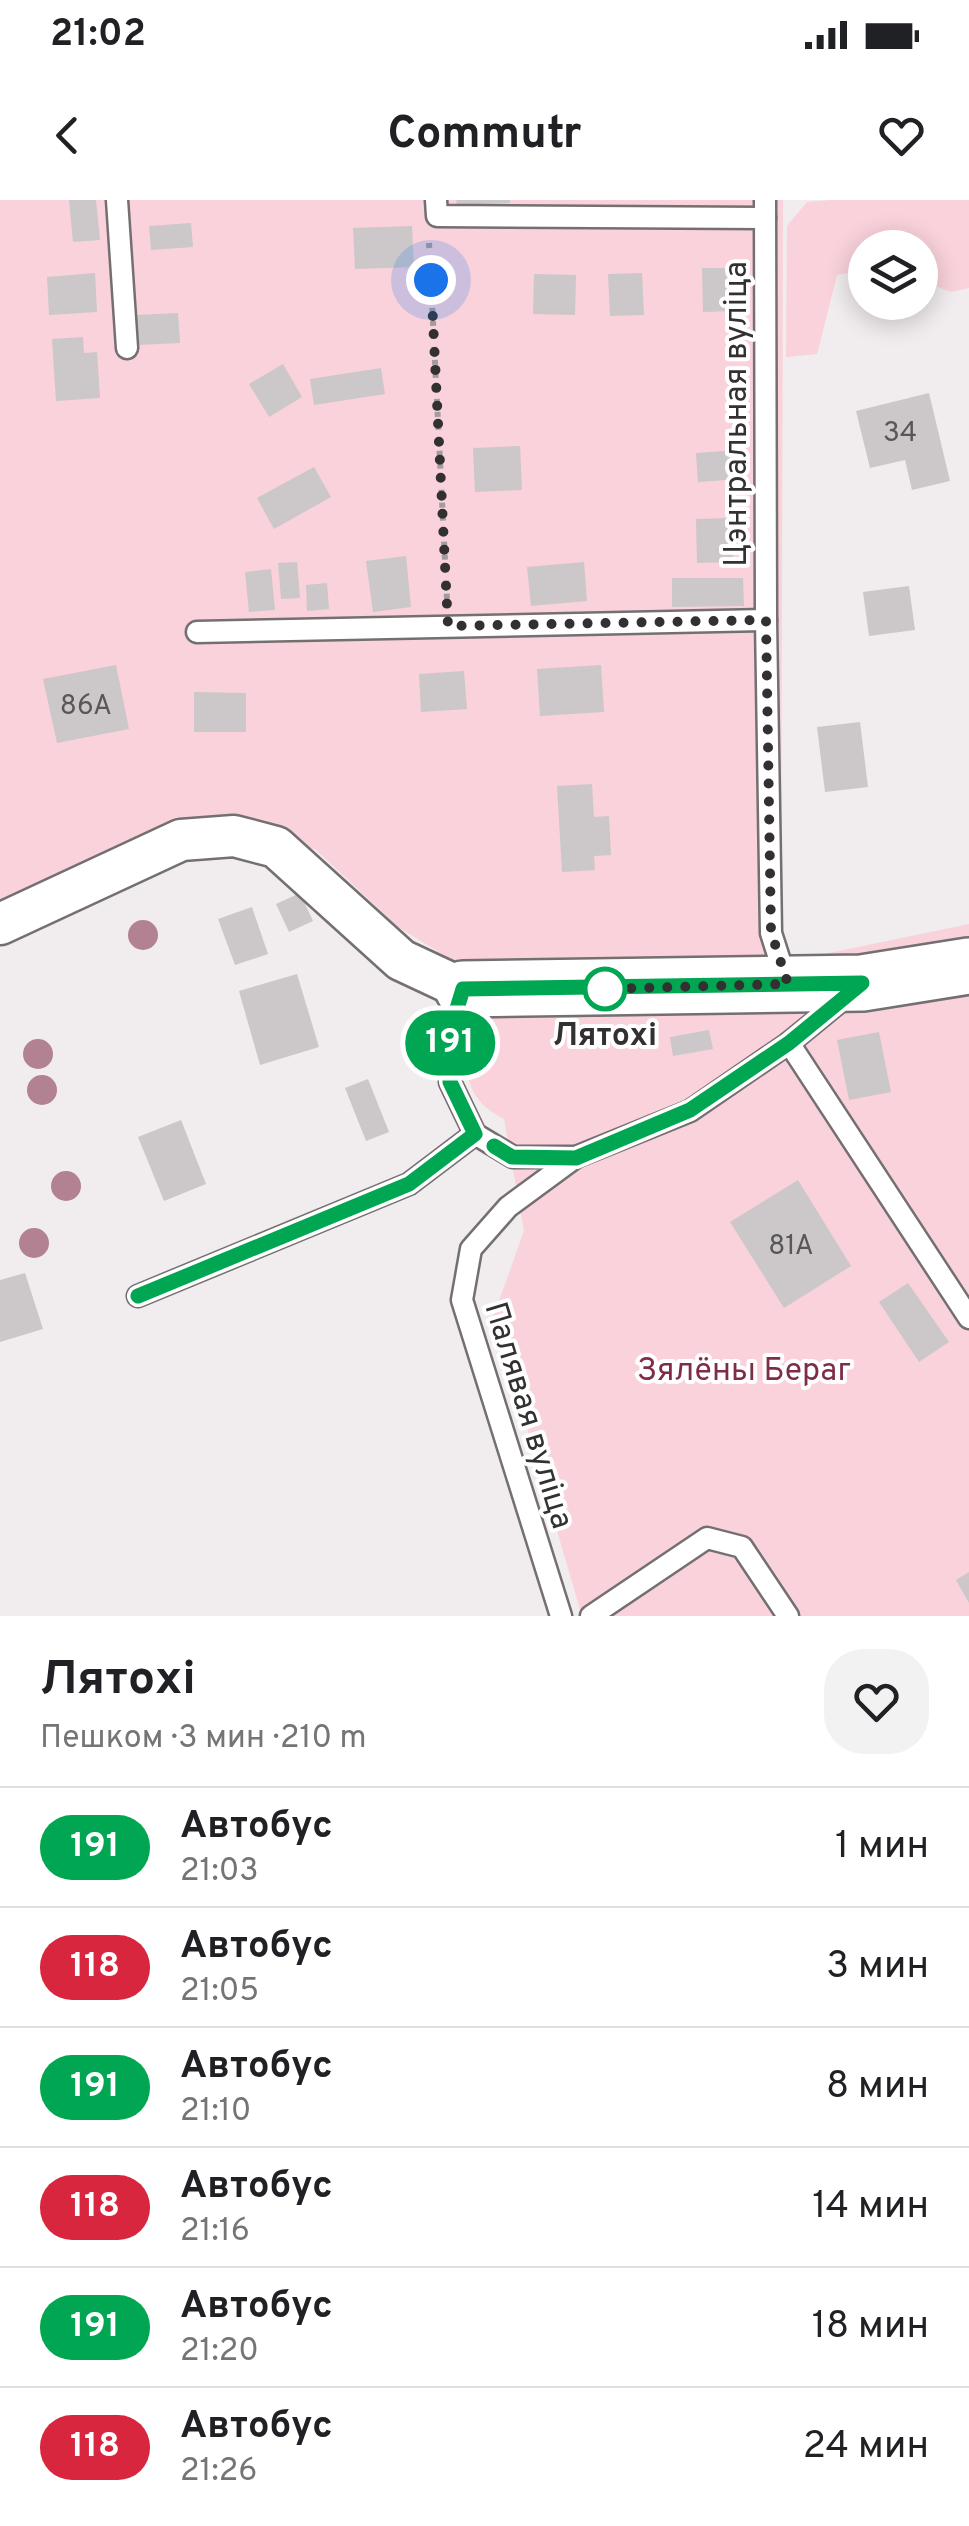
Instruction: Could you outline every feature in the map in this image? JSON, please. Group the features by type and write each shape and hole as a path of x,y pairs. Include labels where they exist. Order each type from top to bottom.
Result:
{"street":[{"path":"0,924 181,840 234,836 276,846 401,960 463,989 862,983 969,966"}],"lane":[{"path":"116,200 127,348"},
{"path":"437,208 765,209"},
{"name":"Цэнтральная вуліца","path":"765,209 771,932 788,984"},
{"path":"197,632 766,620"},
{"path":"463,989 450,1031 450,1082 475,1134 512,1157 576,1158 690,1110 789,1043 862,983"},
{"path":"789,1043 969,1318"},
{"path":"138,1296 409,1184 475,1134"},
{"name":"Палявая вуліца","path":"562,1616 462,1300 471,1249 508,1207 576,1158"},
{"path":"591,1616 707,1538 742,1547 788,1616"}],"path":[{"path":"437,208 430,241 448,626"}],"green space":[{"name":"Зялёны Бераг","path":"0,200 783,200 781,963 969,924 969,1616 582,1616 494,1315 524,1231 504,1119 476,1096 466,1066 464,1040 485,1015 478,976 398,927 315,849 181,823 0,907"},
{"path":"969,200 969,288 951,292 938,287 938,230 848,230 848,273 837,275 817,354 786,357 787,226 807,202"}],"building":[{"path":"69,200 96,200 100,240 73,242"},
{"path":"456,200 510,200 510,203 457,205"},
{"path":"191,223 193,247 151,250 149,226"},
{"path":"412,226 414,267 355,269 353,228"},
{"path":"702,268 730,268 731,311 703,312"},
{"path":"95,273 97,312 49,315 47,277"},
{"path":"642,273 644,315 610,316 608,274"},
{"path":"534,274 576,275 575,315 533,314"},
{"path":"178,313 180,343 138,345 136,315"},
{"path":"83,337 84,353 97,352 100,398 56,401 52,339"},
{"path":"283,364 302,397 269,417 249,384"},
{"path":"381,368 385,394 314,405 310,379"},
{"path":"929,393 950,481 912,490 905,460 870,468 856,411"},
{"path":"520,446 522,490 475,492 473,448"},
{"path":"738,450 740,479 698,482 696,453"},
{"path":"314,467 331,497 274,529 257,498"},
{"path":"732,518 733,562 697,563 696,519"},
{"path":"406,556 411,607 373,612 366,561"},
{"path":"297,562 300,598 281,599 278,563"},
{"path":"584,562 587,601 531,606 527,567"},
{"path":"271,569 275,610 249,612 245,572"},
{"path":"672,578 743,578 744,606 672,607"},
{"path":"327,583 329,609 307,611 306,585"},
{"path":"909,586 915,630 869,636 863,592"},
{"path":"116,665 129,729 57,743 43,679"},
{"path":"601,665 604,712 540,716 537,669"},
{"path":"464,671 467,709 421,712 419,674"},
{"path":"194,692 246,693 246,732 194,732"},
{"path":"860,722 868,787 825,792 817,727"},
{"path":"592,784 594,817 609,816 611,855 594,856 595,870 562,872 557,786"},
{"path":"300,893 313,921 289,932 276,904"},
{"path":"252,907 268,954 235,965 218,919"},
{"path":"297,974 319,1047 260,1065 239,991"},
{"path":"709,1030 713,1049 673,1056 670,1037"},
{"path":"879,1032 891,1092 849,1100 837,1040"},
{"path":"368,1079 389,1132 366,1141 345,1088"},
{"path":"181,1120 206,1184 164,1201 138,1137"},
{"path":"798,1180 851,1266 784,1308 730,1222"},
{"path":"25,1273 43,1329 0,1342 0,1280"},
{"path":"908,1283 949,1342 919,1362 879,1302"},
{"path":"969,1572 969,1603 956,1580"}],"bus line":[{"name":"191","path":"138,1296 409,1184 475,1134 450,1082 450,1031 463,989 862,983 789,1043 690,1110 576,1158 512,1157 494,1146"}],"place":[{"name":"Лятохі","path":"605,989"}],"route":[{"path":"431,280 448,626 766,620 771,932 788,984 605,989"}]}
